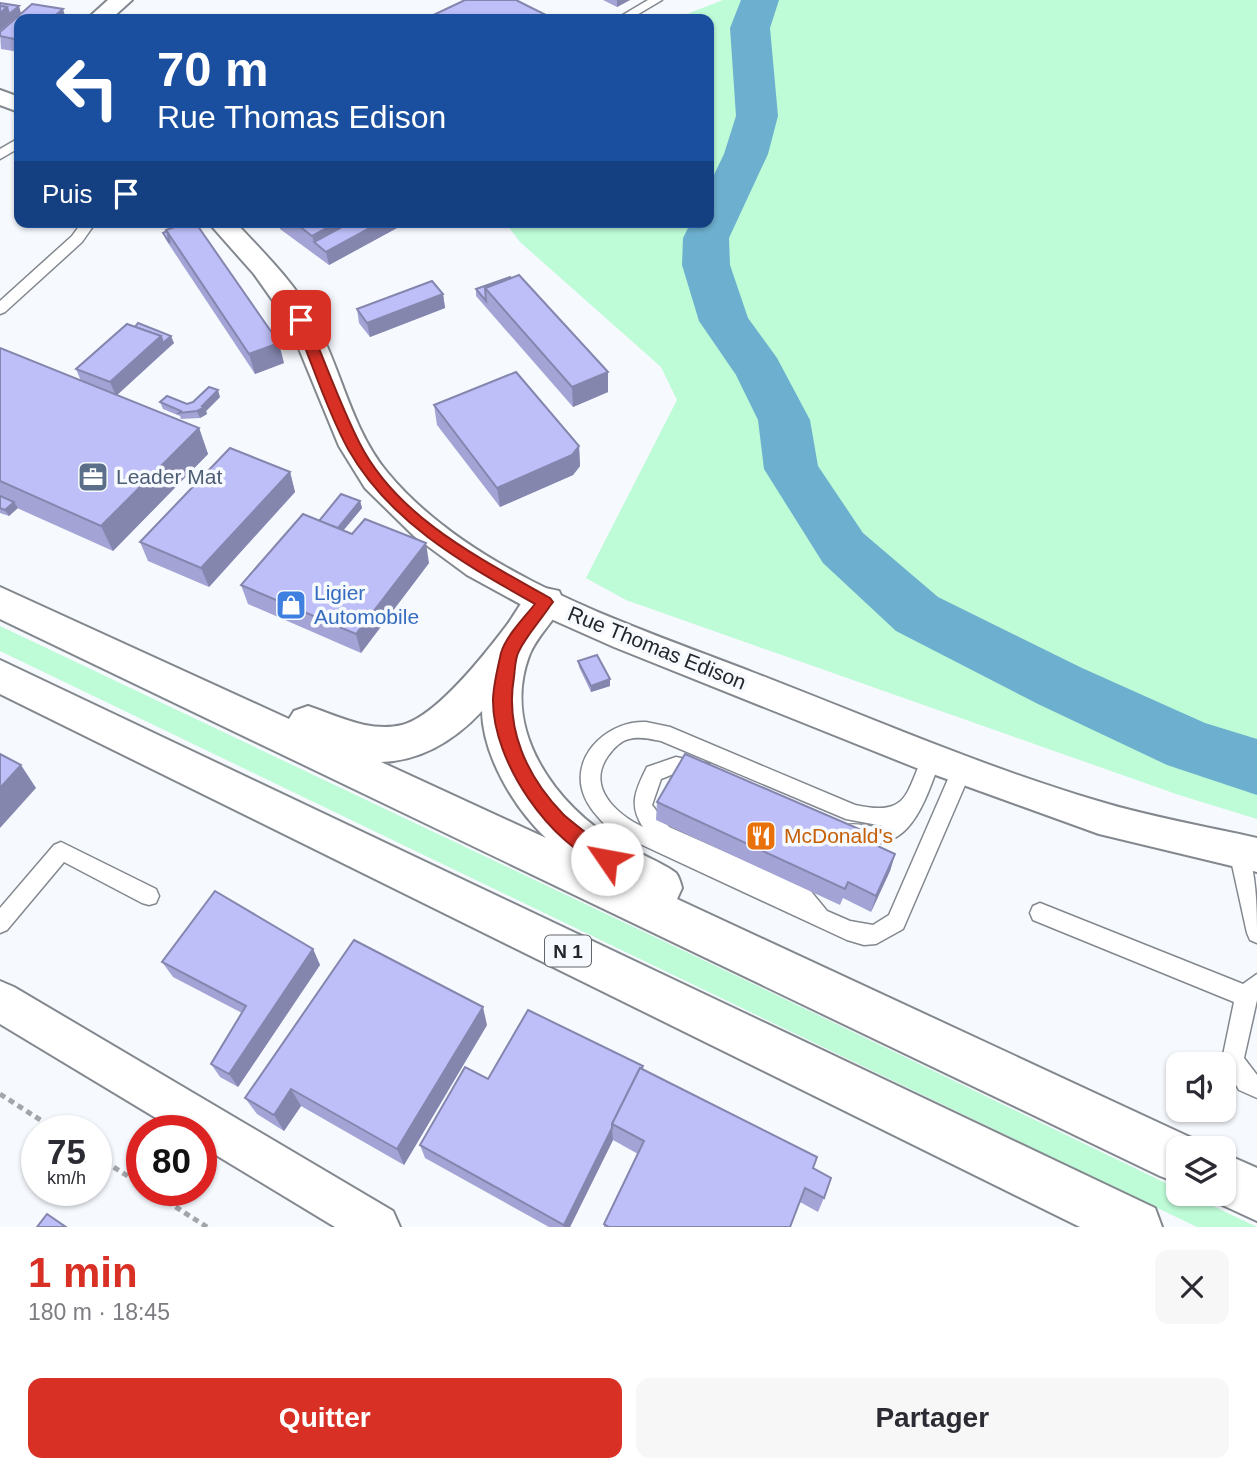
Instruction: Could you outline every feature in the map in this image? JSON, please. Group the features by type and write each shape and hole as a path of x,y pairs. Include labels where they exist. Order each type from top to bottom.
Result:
{"highway":[{"path":"0,582 340,738 370,743 407,742 439,727 510,651 545,602"},
{"path":"0,602 1166,1152"},
{"path":"510,651 501,701 510,748 530,787 570,833 587,847 627,870 990,1069"},
{"name":"N 1","path":"0,676 1136,1227"},
{"path":"1236,1177 1257,1185"},
{"path":"1236,1185 1257,1195"}],"street":[{"path":"104,14 121,0"},
{"name":"Rue Thomas Edison","path":"228,228 263,268 301,320 354,446 376,480 403,508 456,552 545,602 947,764 1099,818 1248,853"},
{"path":"0,1001 377,1227"}],"lane":[{"path":"631,14 656,0"},
{"path":"0,309 77,239 85,228"},
{"path":"912,806 891,817 871,818 853,813 663,733 634,729 612,737 595,760 591,784 598,804 617,824 825,920 864,935 886,930 896,922 947,764"},
{"path":"836,828 864,836 883,835 897,830 912,806 947,764"},
{"path":"746,789 703,770 676,765 654,773 643,791 643,810 649,821 662,833 802,896 825,920"},
{"path":"0,923 61,851 149,896"},
{"path":"1248,853 1257,933"},
{"path":"1040,912 1252,990 1233,1060 1247,1082 1257,1087"}],"path":[{"path":"0,1094 33,1115"},
{"path":"174,1206 207,1227"}],"green space":[{"path":"723,0 1257,0 1257,819 1179,795 626,600 586,578 677,400 661,367 520,242 509,228 714,228 714,14 687,14"},
{"path":"0,626 1166,1183 1166,1206 1213,1206 1257,1227 1197,1227 0,651"}],"building":[{"path":"465,0 516,0 544,14 436,14"},
{"path":"0,3 19,6 9,14 7,7 0,6"},
{"path":"32,4 63,9 57,14 21,14"},
{"path":"14,20 14,39 0,36 0,32"},
{"path":"199,228 279,343 249,354 166,230"},
{"path":"302,228 327,228 312,236"},
{"path":"340,228 370,228 326,252 314,242"},
{"path":"519,275 608,372 572,387 485,288"},
{"path":"510,277 485,288 486,301 476,289"},
{"path":"432,281 443,294 367,323 357,309"},
{"path":"138,323 171,336 163,343 161,336 135,327"},
{"path":"127,324 161,336 110,382 76,369"},
{"name":"Leader Mat","path":"0,348 199,428 101,526 0,481"},
{"path":"516,372 579,446 572,455 497,488 434,405"},
{"path":"209,387 218,390 202,406 205,407 197,411 179,413 181,411 160,402 167,396 187,404"},
{"path":"230,448 290,472 201,568 140,542"},
{"path":"341,494 360,501 338,528 319,521"},
{"path":"0,496 14,502 5,510 0,508"},
{"path":"303,514 352,534 365,519 426,543 356,634 241,585"},
{"path":"597,655 610,679 591,686 578,661"},
{"path":"0,754 21,765 0,788"},
{"name":"McDonald's","path":"685,754 873,835 869,842 895,854 876,896 848,882 845,889 657,802"},
{"path":"215,891 313,949 229,1074 211,1064 246,1006 162,962"},
{"path":"354,940 483,1007 397,1149 291,1089 274,1115 245,1098"},
{"path":"528,1010 643,1066 564,1225 420,1145 465,1067 488,1079"},
{"path":"640,1068 817,1157 813,1168 831,1178 824,1198 805,1188 790,1227 609,1227 604,1224 644,1141 612,1124"},
{"path":"47,1214 66,1227 37,1227"}],"waterway":[{"path":"714,221 746,154 757,116 750,28 760,0"},
{"path":"711,228 706,238 706,265 724,321 759,370 784,420 791,469 843,548 917,614 1060,686 1190,746 1257,767"}],"place":[{"name":"Leader Mat","path":"93,477"},
{"name":"Ligier Automobile","path":"291,605"},
{"name":"McDonald's","path":"761,836"}],"route":[{"path":"301,320 354,446 376,480 425,528 456,552 545,602 510,651 501,701 510,748 530,787 556,820 587,847 607,859"}]}
